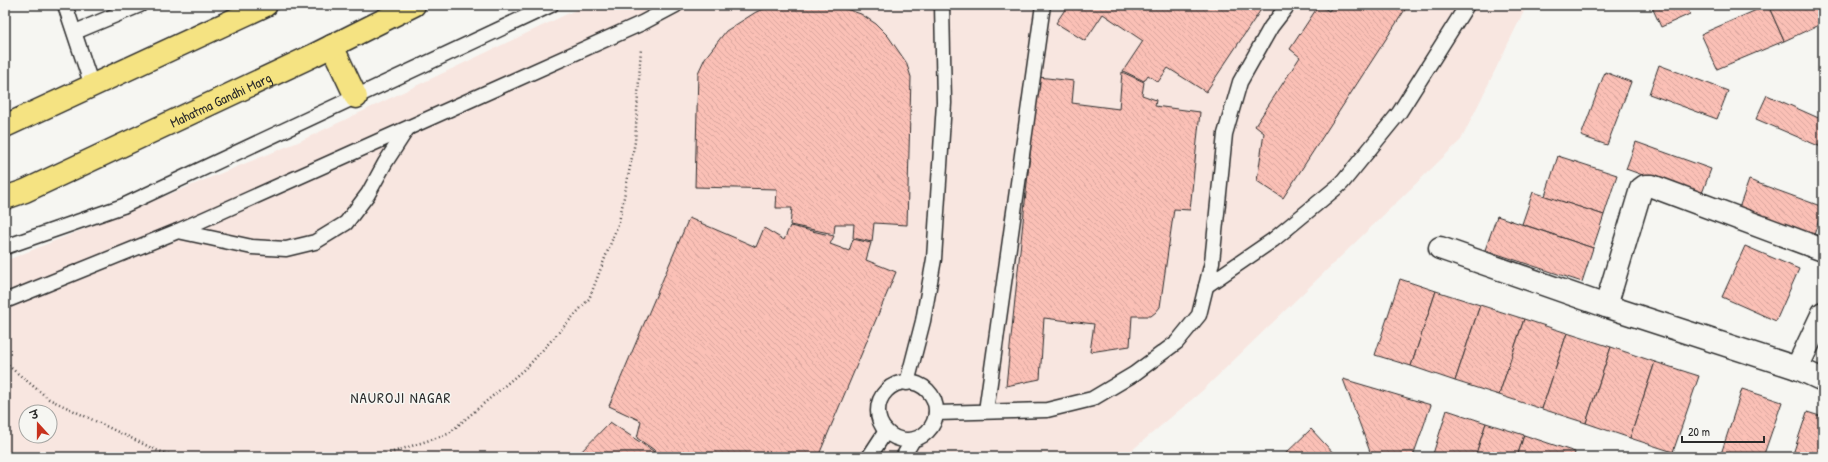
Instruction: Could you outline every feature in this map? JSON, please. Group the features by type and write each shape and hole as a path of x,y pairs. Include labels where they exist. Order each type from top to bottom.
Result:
{"main road":[{"name":"Mahatma Gandhi Marg","path":"5,198 25,191 332,46 414,5"},
{"path":"5,126 262,6"},
{"path":"332,46 356,97"}],"street":[{"path":"1606,306 1641,189 1645,186 1652,186 1823,250"},
{"path":"1440,248 1606,306 1797,368 1823,380"},
{"path":"1797,368 1823,313"}],"lane":[{"path":"65,5 92,86"},
{"path":"75,32 140,5"},
{"path":"5,247 123,206 551,5"},
{"path":"5,301 178,231 642,23 676,5"},
{"path":"906,383 923,321 934,259 944,103 942,5"},
{"path":"986,412 1044,5"},
{"path":"936,413 1047,410 1092,399 1134,374 1177,342 1199,316 1212,262 1225,134 1240,82 1271,27 1288,5"},
{"path":"1206,286 1273,240 1342,183 1399,113 1467,5"},
{"path":"178,231 252,247 286,249 315,242 346,223 368,194 385,163 407,129"},
{"path":"906,383 916,384 924,388 931,395 935,404 936,413 934,422 929,430 922,436 912,440 903,440 894,437 886,431 881,424 878,415 882,396 897,384 906,383"},
{"path":"870,457 886,431"},
{"path":"903,457 912,440"}],"path":[{"path":"378,457 448,434 528,364 588,299 619,222 635,142 642,23"},
{"path":"5,363 49,399 156,450 177,457"}],"shaded area":[{"path":"586,5 1527,5 1461,140 1202,391 1124,457 5,457 5,261 298,142"}],"building":[{"path":"774,5 826,6 843,8 861,14 876,24 888,36 906,62 911,77 907,225 874,223 872,242 853,238 854,224 835,224 834,234 790,225 792,208 776,208 777,189 695,187 698,73 705,58 726,31 756,12"},
{"path":"1068,5 1264,5 1206,92 1168,68 1158,82 1148,75 1144,81 1123,71 1143,41 1103,14 1085,41 1056,23"},
{"path":"1319,5 1329,11 1333,5 1408,5 1283,198 1257,181 1264,133 1255,126 1300,57 1290,49"},
{"path":"1651,5 1686,5 1690,14 1661,27"},
{"path":"1768,5 1784,41 1717,69 1701,34"},
{"path":"1768,5 1823,5 1823,23 1784,41"},
{"path":"1659,65 1728,91 1717,119 1649,94"},
{"path":"1122,72 1144,82 1142,95 1156,100 1155,106 1200,112 1190,210 1174,209 1160,307 1151,316 1132,316 1130,346 1090,352 1094,324 1044,318 1040,379 1006,386 1038,77 1074,81 1072,103 1119,109"},
{"path":"1605,72 1631,82 1607,145 1581,136"},
{"path":"1767,95 1823,120 1823,143 1821,147 1756,119"},
{"path":"1636,142 1711,169 1701,196 1626,169"},
{"path":"1558,156 1617,175 1604,215 1545,196"},
{"path":"1749,180 1823,207 1814,235 1739,208"},
{"path":"1533,192 1604,215 1593,248 1522,224"},
{"path":"1497,216 1593,248 1582,282 1485,250"},
{"path":"689,218 756,247 764,228 784,240 790,226 834,236 830,244 849,251 853,239 871,243 866,260 896,272 818,457 664,457 637,438 641,421 609,406"},
{"path":"1745,246 1799,269 1776,321 1722,297"},
{"path":"1400,279 1436,291 1411,366 1375,355"},
{"path":"1436,291 1480,305 1455,381 1411,366"},
{"path":"1480,305 1524,319 1499,395 1455,381"},
{"path":"1524,319 1567,333 1542,409 1499,395"},
{"path":"1567,333 1611,347 1586,423 1542,409"},
{"path":"1611,347 1655,362 1630,438 1586,423"},
{"path":"1655,362 1699,376 1673,452 1630,438"},
{"path":"1343,379 1431,405 1413,456 1372,457"},
{"path":"1742,389 1782,402 1763,457 1720,457"},
{"path":"1447,410 1486,423 1475,457 1432,457"},
{"path":"1807,412 1823,417 1823,457 1792,457"},
{"path":"610,422 662,457 576,457"},
{"path":"1486,423 1524,435 1517,457 1475,457"},
{"path":"1311,429 1337,457 1282,457"},
{"path":"1524,435 1575,452 1574,457 1517,457"}],"district":[{"name":"NAUROJI NAGAR","path":"401,397"}]}
